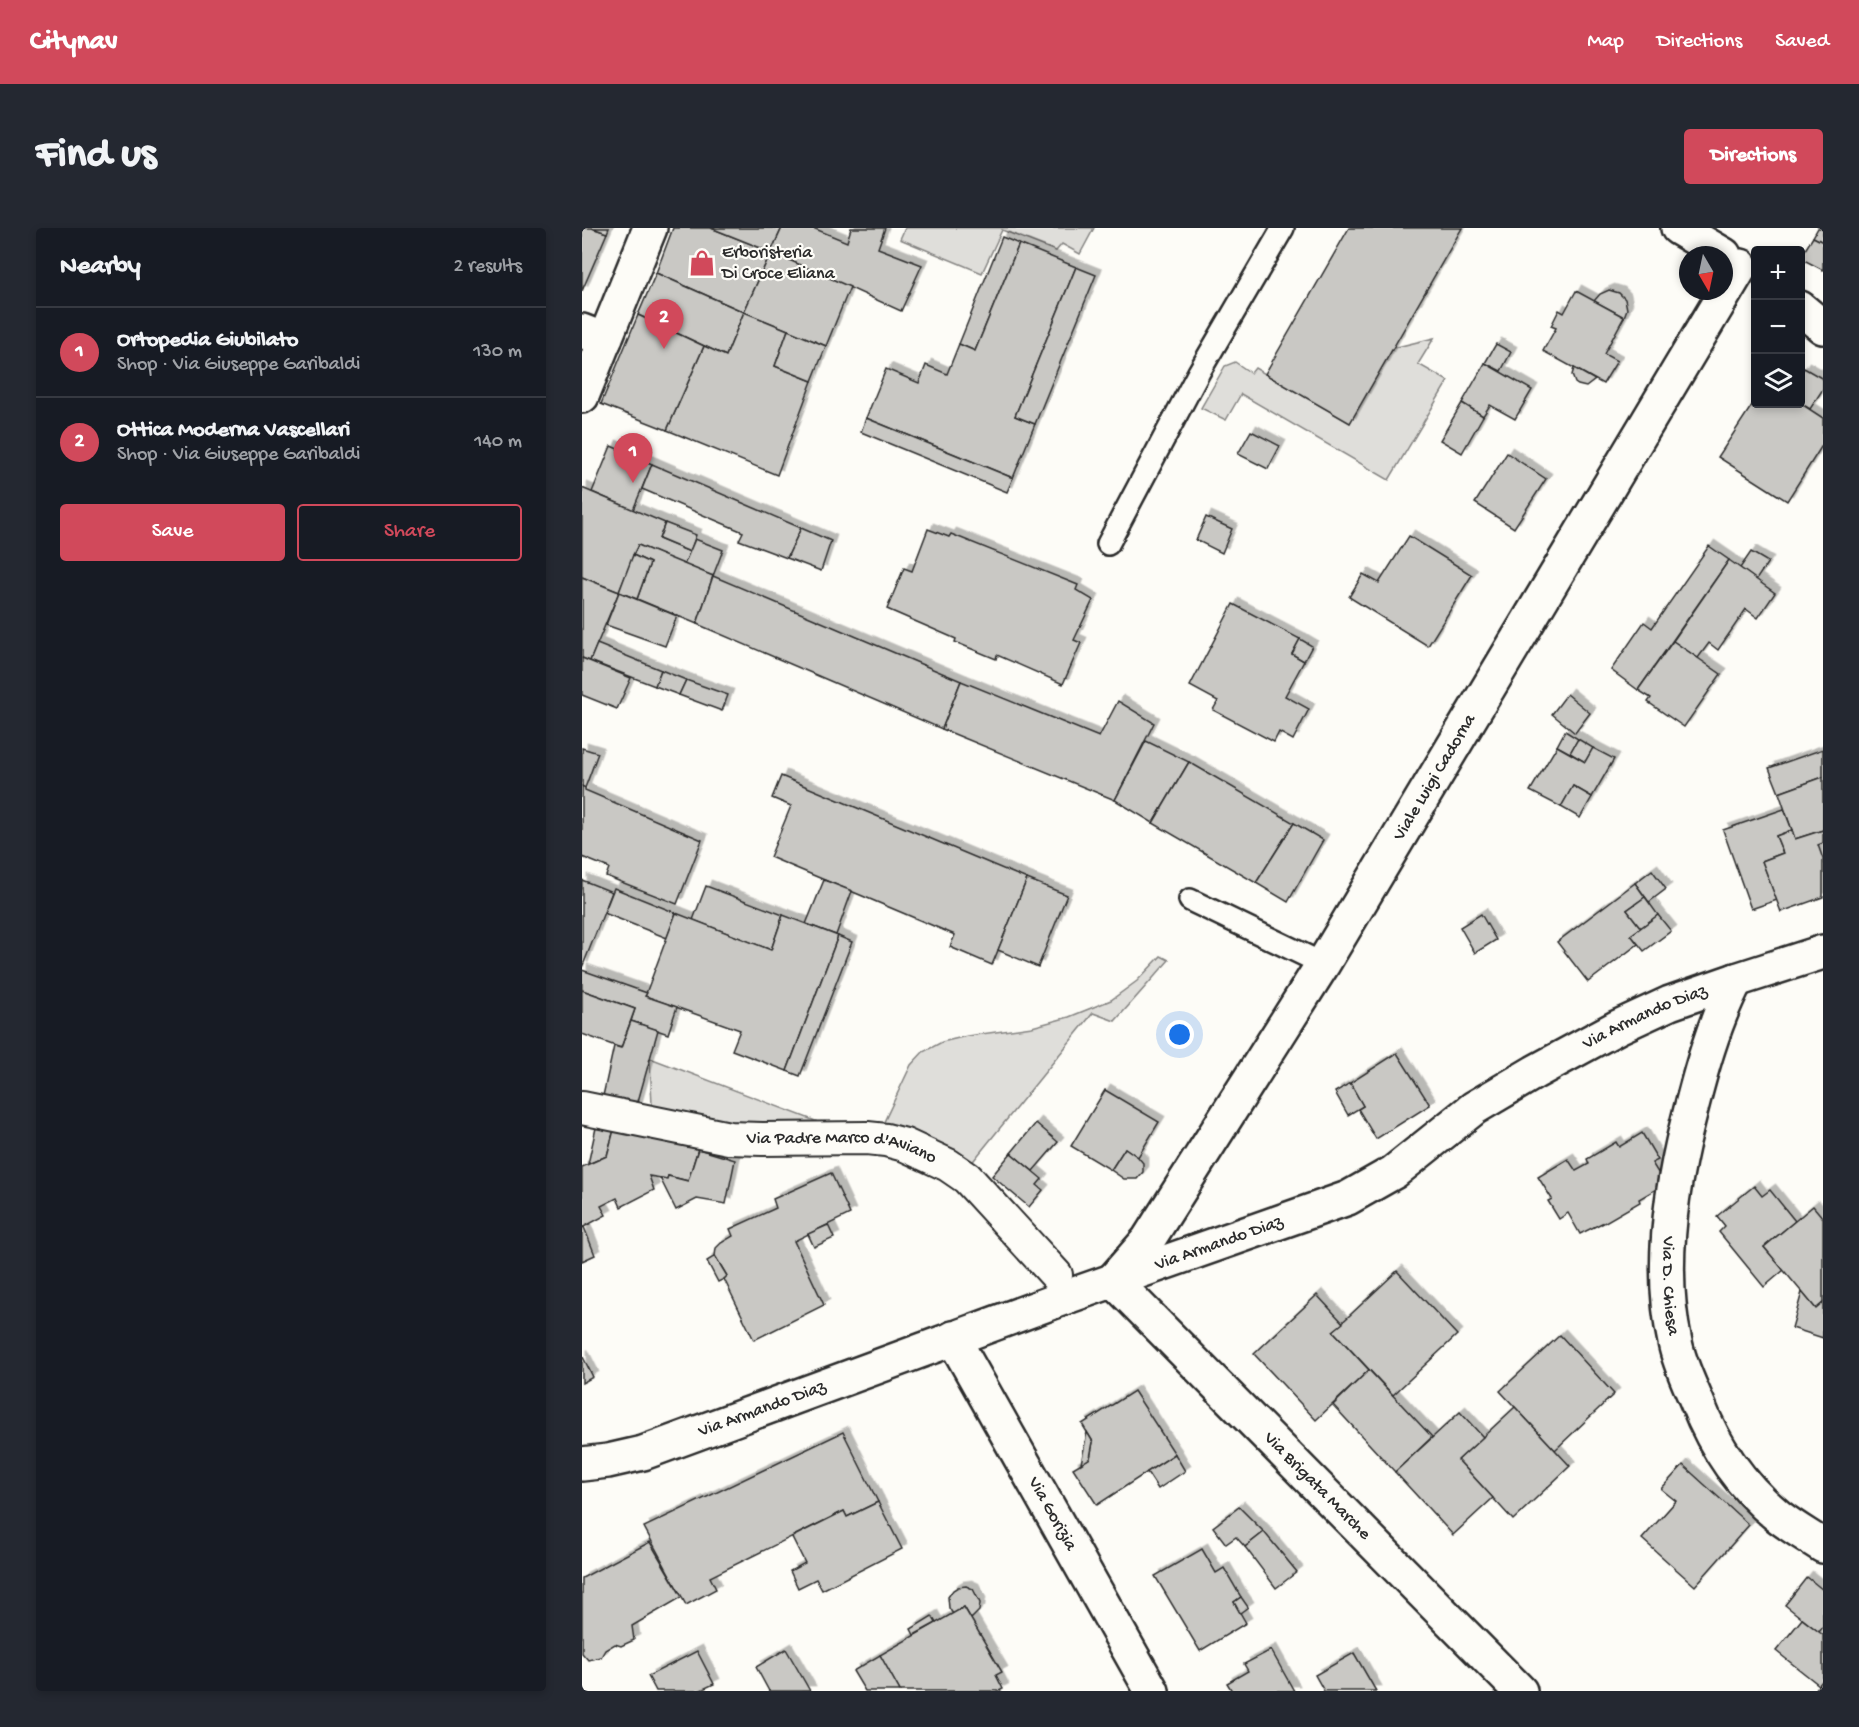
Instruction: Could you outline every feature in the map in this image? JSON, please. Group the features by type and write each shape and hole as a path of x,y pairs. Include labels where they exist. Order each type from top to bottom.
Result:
{"street":[{"path":"582,396 593,335 650,228"},
{"path":"1678,228 1736,263"},
{"name":"Viale Luigi Cadorna","path":"1113,1280 1148,1240 1323,964 1736,263"},
{"path":"1805,312 1823,327"},
{"name":"Via Armando Diaz","path":"582,1464 643,1453 1113,1280 1348,1198 1394,1172 1474,1108 1618,1027 1659,1008 1823,952"},
{"name":"Via D. Chiesa","path":"1736,980 1720,1011 1695,1091 1680,1151 1667,1256 1668,1298 1675,1344 1716,1445 1734,1470 1778,1516 1823,1546"},
{"name":"Via Padre Marco d'Aviano","path":"582,1108 729,1138 762,1140 867,1138 905,1145 948,1165 976,1186 1056,1275"},
{"name":"Via Brigata Marche","path":"1113,1280 1520,1691"},
{"name":"Via Gorizia","path":"953,1338 1152,1691"}],"lane":[{"path":"1108,544 1199,372 1283,228"},
{"path":"1190,900 1323,964"}],"shaded area":[{"path":"905,228 1094,228 1080,254 1062,244 1056,251 1002,230 982,273 900,239"},
{"path":"1434,338 1418,364 1448,381 1389,480 1241,394 1226,420 1201,408 1225,366 1235,362 1251,373 1255,368 1350,423 1393,348"},
{"path":"1161,956 1169,960 1115,1021 1093,1013 970,1165 883,1124 911,1065 923,1052 942,1042 967,1036 1032,1027 1069,1017 1111,1000 1137,981"},
{"path":"650,1058 834,1128 747,1128 652,1106"}],"building":[{"path":"582,228 592,228 607,233 582,291"},
{"path":"592,228 609,228 607,233"},
{"path":"673,228 711,228 771,252 744,312 656,273"},
{"path":"711,228 782,228 771,252"},
{"path":"782,228 813,228 847,242 851,228 885,228 878,248 922,265 901,311 771,252"},
{"path":"1349,228 1462,228 1350,423 1265,374"},
{"path":"1818,228 1823,228 1823,242 1813,237"},
{"path":"1002,237 1019,244 975,351 959,344"},
{"path":"1813,237 1823,242 1823,270 1805,261 1805,250"},
{"path":"1019,244 1076,267 1015,416 1035,424 1013,478 866,418 886,369 919,383 926,365 947,374 959,344 975,351"},
{"path":"771,252 850,287 826,346 744,312"},
{"path":"1076,267 1096,275 1035,424 1015,416"},
{"path":"656,273 744,312 726,356 638,315"},
{"path":"1609,290 1619,293 1625,299 1627,309 1624,317 1594,301 1600,294"},
{"path":"1576,291 1624,317 1604,354 1617,361 1603,384 1543,351 1556,328 1551,326 1559,310 1564,313"},
{"path":"744,312 788,330 775,366 812,381 777,475 667,430 704,346 726,356"},
{"path":"638,315 704,346 667,430 601,404"},
{"path":"788,330 826,346 812,381 775,366"},
{"path":"1496,344 1511,352 1501,371 1485,363"},
{"path":"1485,363 1532,390 1515,419 1490,405 1483,416 1462,403"},
{"path":"1574,368 1595,380 1586,387 1578,385 1572,375"},
{"path":"1805,369 1823,379 1823,389 1810,409 1805,406"},
{"path":"1462,403 1483,416 1462,453 1440,440"},
{"path":"1805,406 1823,418 1823,444 1787,501 1718,457 1751,407"},
{"path":"866,418 1013,478 1007,492 861,432"},
{"path":"1251,431 1280,446 1268,469 1238,454"},
{"path":"611,446 652,464 633,510 592,492"},
{"path":"1507,453 1546,479 1514,528 1475,503"},
{"path":"652,464 801,528 787,558 739,540 743,532 642,489"},
{"path":"582,488 665,523 659,539 690,552 684,565 638,545 619,592 582,577"},
{"path":"1206,517 1232,529 1222,553 1196,540"},
{"path":"665,523 696,535 690,552 659,539"},
{"path":"801,528 831,541 821,571 787,558"},
{"path":"928,529 949,537 951,534 1078,585 1076,590 1093,600 1074,640 1081,643 1063,684 997,655 996,659 955,642 956,639 887,609 904,568 912,571"},
{"path":"1409,536 1472,575 1428,646 1349,597 1363,574 1379,583"},
{"path":"695,539 723,550 713,576 684,565"},
{"path":"638,545 713,576 697,624 637,599 650,563 633,555"},
{"path":"1709,546 1729,560 1638,690 1611,670 1644,622 1652,628"},
{"path":"1751,552 1768,562 1756,580 1740,568"},
{"path":"633,555 650,563 637,599 619,592"},
{"path":"1729,560 1775,593 1758,618 1746,609 1718,650 1709,643 1698,658 1673,641"},
{"path":"713,576 961,681 942,729 697,624"},
{"path":"582,577 619,592 590,661 582,658"},
{"path":"619,592 677,616 665,646 606,625"},
{"path":"1233,604 1300,639 1292,654 1304,661 1285,696 1309,709 1293,740 1279,732 1274,742 1213,710 1218,701 1190,686"},
{"path":"1300,639 1312,646 1304,661 1292,654"},
{"path":"1673,641 1721,674 1684,727 1648,702 1651,698 1638,690"},
{"path":"597,644 661,670 655,686 590,661"},
{"path":"582,658 631,678 617,709 582,695"},
{"path":"661,670 686,680 679,695 655,686"},
{"path":"686,680 728,695 722,711 679,695"},
{"path":"961,681 1099,737 1118,701 1154,723 1115,800 942,729"},
{"path":"1567,694 1590,713 1575,733 1552,714"},
{"path":"1565,731 1578,739 1570,753 1557,746"},
{"path":"1578,739 1593,748 1585,762 1570,753"},
{"path":"1146,741 1189,762 1153,823 1115,800"},
{"path":"1557,746 1585,762 1593,748 1614,759 1592,797 1573,786 1561,807 1530,791"},
{"path":"582,748 598,753 585,788 582,786"},
{"path":"1823,749 1823,777 1779,793 1769,768"},
{"path":"1189,762 1294,823 1256,883 1153,823"},
{"path":"781,776 1027,879 992,965 950,947 955,935 770,857 791,806 772,798"},
{"path":"1823,777 1823,830 1795,839 1779,793"},
{"path":"582,786 585,790 702,840 677,904 606,876 609,868 582,857"},
{"path":"1573,786 1592,797 1580,818 1561,807"},
{"path":"1784,809 1792,830 1776,836 1783,853 1762,861 1777,900 1751,909 1723,830"},
{"path":"1294,823 1323,840 1288,902 1256,883"},
{"path":"1792,830 1795,839 1823,830 1823,843 1818,845 1823,859 1823,897 1781,912 1762,861 1783,853 1776,836"},
{"path":"1652,870 1666,889 1649,902 1635,883"},
{"path":"1027,879 1067,895 1038,967 998,950"},
{"path":"582,880 612,892 582,968"},
{"path":"824,880 852,891 836,935 806,924"},
{"path":"1635,883 1645,897 1627,910 1641,928 1631,935 1638,944 1588,982 1557,942"},
{"path":"706,886 783,915 771,950 693,920"},
{"path":"614,888 676,913 667,938 604,913"},
{"path":"1645,897 1658,915 1641,928 1627,910"},
{"path":"676,913 771,950 783,915 838,936 787,1071 732,1050 740,1030 645,996"},
{"path":"1481,914 1496,940 1475,953 1460,927"},
{"path":"1658,915 1671,931 1644,951 1631,935"},
{"path":"838,936 852,942 800,1076 787,1071"},
{"path":"582,970 647,993 645,996 677,1007 668,1034 631,1021 635,1009 582,990"},
{"path":"582,990 635,1009 621,1048 582,1034"},
{"path":"631,1021 658,1030 630,1130 615,1126 607,1156 588,1164 614,1046 621,1048"},
{"path":"1397,1053 1430,1105 1376,1139 1358,1109 1363,1106 1350,1083"},
{"path":"1350,1083 1363,1106 1348,1115 1335,1092"},
{"path":"1105,1090 1159,1122 1138,1157 1125,1148 1111,1170 1071,1146"},
{"path":"1036,1123 1058,1142 1033,1171 1011,1153"},
{"path":"615,1126 698,1149 688,1181 668,1176 667,1179 649,1176 654,1190 621,1207 617,1198 601,1206 606,1215 582,1228 582,1167 607,1156"},
{"path":"1642,1133 1658,1160 1652,1163 1665,1184 1639,1199 1640,1202 1580,1234 1568,1213 1559,1219 1548,1201 1552,1199 1538,1177 1568,1159 1576,1171 1589,1164 1587,1159 1616,1142 1619,1147"},
{"path":"1125,1148 1143,1163 1143,1172 1137,1179 1124,1179 1111,1170"},
{"path":"698,1149 735,1160 726,1204 697,1199 676,1210 660,1178 667,1179 668,1176 688,1181"},
{"path":"1011,1153 1042,1179 1037,1185 1043,1190 1029,1207 992,1176"},
{"path":"831,1173 850,1214 794,1241 824,1305 754,1340 724,1279 727,1276 715,1256 716,1248 733,1236 730,1229 776,1208 773,1199"},
{"path":"1754,1186 1762,1196 1770,1190 1795,1221 1764,1247 1784,1270 1764,1287 1719,1232 1725,1226 1717,1216"},
{"path":"1813,1206 1823,1218 1823,1303 1816,1309 1764,1247"},
{"path":"828,1225 834,1238 814,1247 808,1234"},
{"path":"584,1227 595,1255 582,1261 582,1228"},
{"path":"715,1256 727,1276 718,1282 707,1261"},
{"path":"1397,1271 1457,1335 1393,1395 1333,1331"},
{"path":"1802,1292 1816,1309 1823,1303 1823,1338 1792,1328"},
{"path":"1317,1295 1343,1323 1333,1331 1369,1370 1316,1420 1254,1354"},
{"path":"1560,1335 1614,1394 1555,1450 1500,1391"},
{"path":"582,1355 593,1377 582,1383"},
{"path":"1369,1370 1432,1437 1395,1472 1333,1405"},
{"path":"1134,1391 1175,1454 1097,1505 1073,1468 1090,1458 1093,1442 1082,1424"},
{"path":"1515,1407 1570,1466 1513,1520 1458,1460"},
{"path":"1460,1412 1483,1437 1458,1460 1493,1498 1453,1535 1395,1472"},
{"path":"843,1432 878,1502 847,1517 844,1511 710,1577 716,1589 686,1605 644,1527"},
{"path":"1087,1432 1093,1442 1090,1458 1081,1464"},
{"path":"1175,1454 1185,1471 1158,1489 1147,1472"},
{"path":"1683,1465 1749,1525 1695,1586 1642,1539 1676,1501 1661,1489"},
{"path":"878,1502 902,1549 822,1590 816,1579 798,1588 790,1571 805,1563 792,1537 844,1511 847,1517"},
{"path":"1239,1507 1264,1532 1245,1547 1236,1537 1226,1544 1213,1527"},
{"path":"1264,1532 1297,1572 1276,1588 1245,1547"},
{"path":"650,1542 682,1597 632,1626 634,1640 621,1646 615,1644 605,1650 601,1657 588,1660 582,1653 582,1578"},
{"path":"1202,1549 1216,1573 1224,1568 1241,1597 1234,1602 1246,1623 1200,1651 1155,1576"},
{"path":"1807,1577 1823,1590 1823,1627 1819,1632 1785,1605"},
{"path":"966,1586 973,1589 980,1603 979,1611 971,1619 964,1607 953,1614 949,1608 948,1597 953,1590"},
{"path":"1241,1597 1248,1607 1240,1613 1234,1602"},
{"path":"964,1607 1002,1672 996,1675 1003,1689 999,1691 900,1691 880,1655"},
{"path":"932,1616 936,1623 914,1635 911,1629"},
{"path":"1802,1619 1823,1635 1823,1680 1819,1685 1776,1651"},
{"path":"786,1649 810,1691 769,1691 756,1667"},
{"path":"1271,1650 1294,1691 1232,1691 1227,1683 1248,1671 1244,1664"},
{"path":"697,1651 714,1684 699,1691 656,1691 648,1676"},
{"path":"1354,1653 1376,1691 1324,1691 1315,1675"},
{"path":"880,1655 900,1691 865,1691 853,1671"},
{"path":"1823,1680 1823,1691 1814,1691 1819,1685"}],"place":[{"name":"Erboristeria Di Croce Eliana","path":"702,263"},
{"name":"Ottica Moderna Vascellari","path":"664,349"},
{"name":"Ortopedia Giubilato","path":"633,483"}]}
